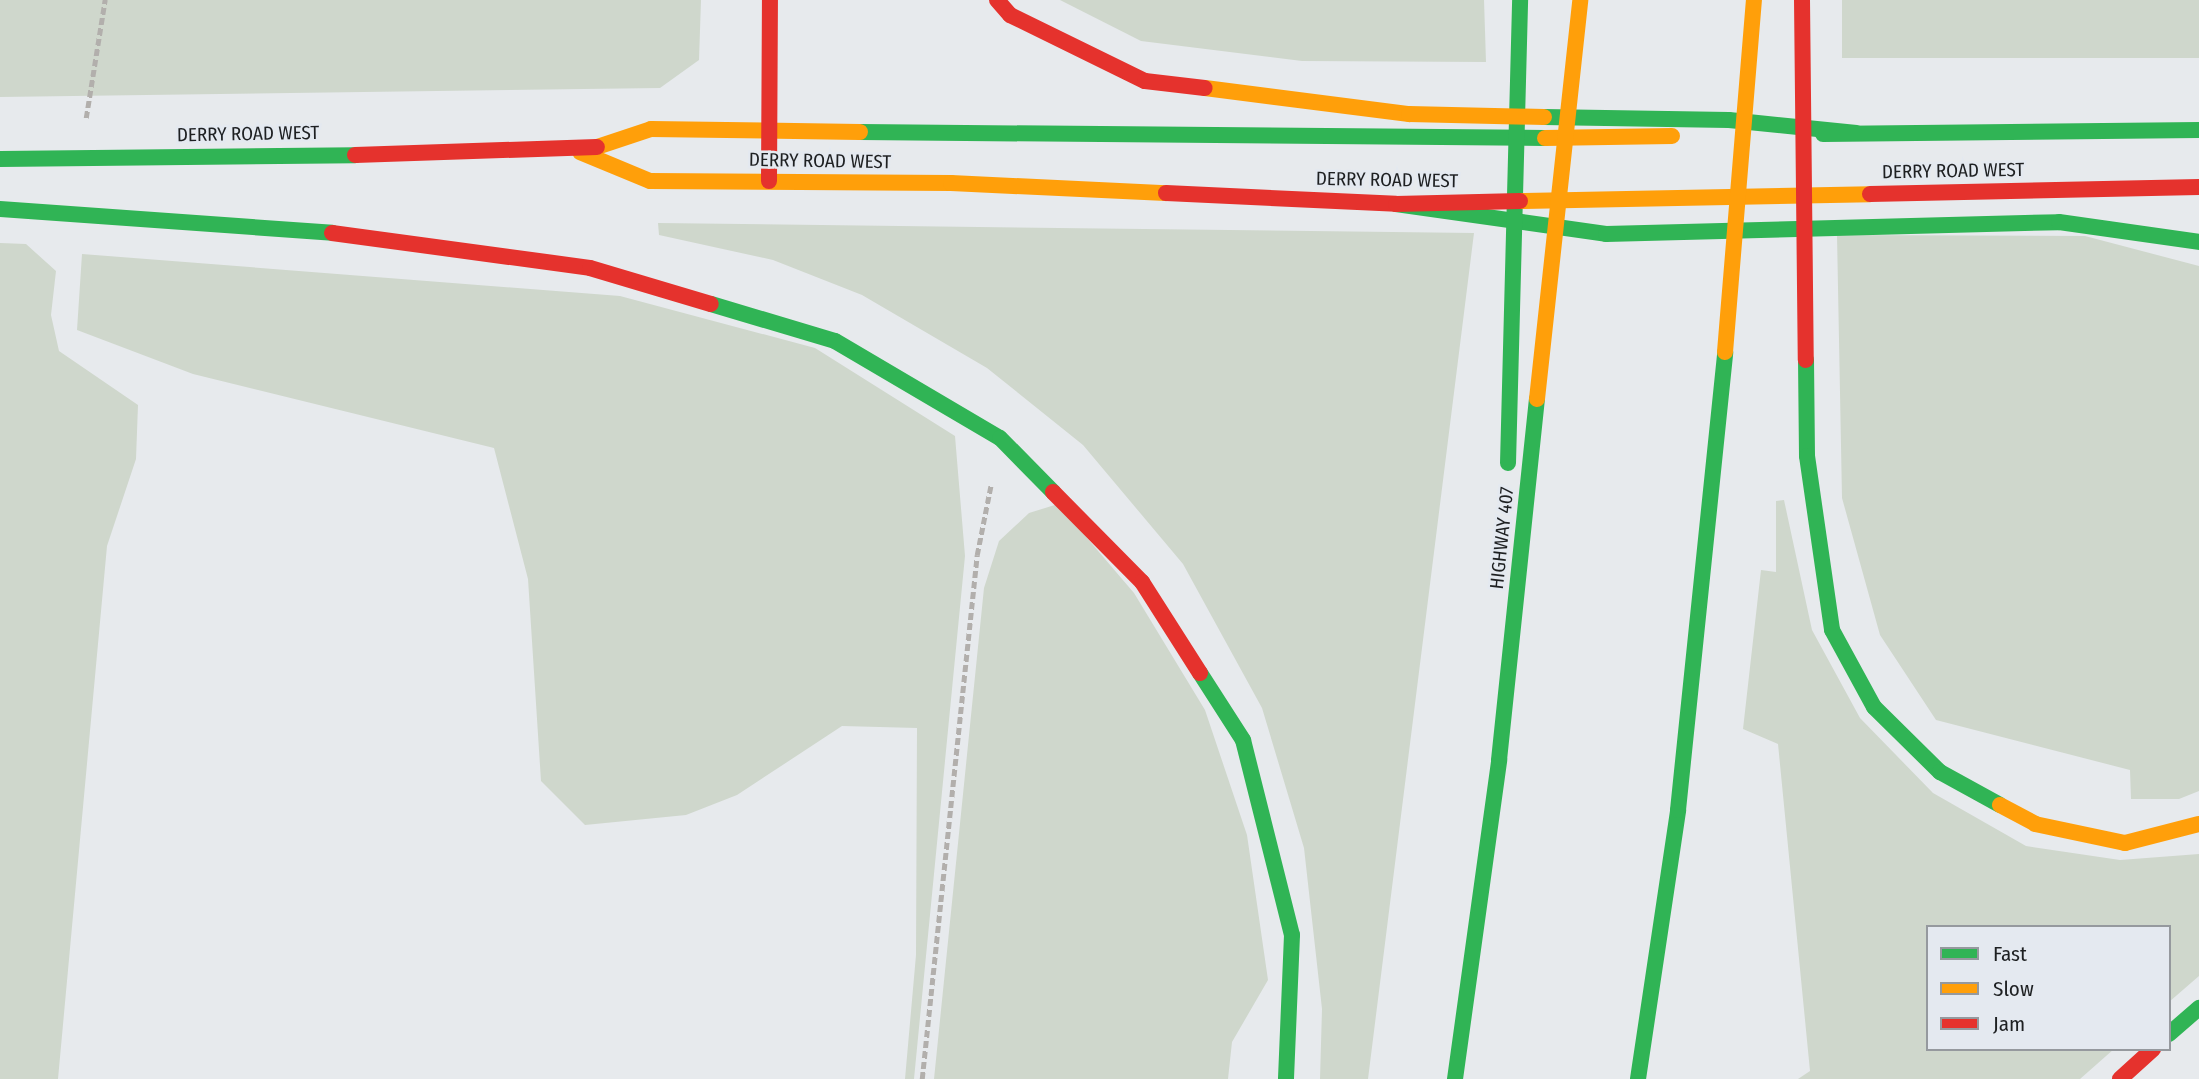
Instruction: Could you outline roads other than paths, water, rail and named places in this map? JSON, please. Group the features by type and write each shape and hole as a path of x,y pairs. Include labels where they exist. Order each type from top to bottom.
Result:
{"main road":[{"path":"769,181 770,0"},
{"path":"997,0 1010,15 1144,81 1409,114 1729,120 1856,133"},
{"path":"1507,484 1521,0"},
{"name":"HIGHWAY 407","path":"1455,1079 1499,760 1580,0"},
{"path":"1638,1079 1678,810 1737,237 1754,0"},
{"path":"1802,0 1807,456 1832,630 1874,707 1940,772 2023,818 2124,843 2199,824"},
{"name":"DERRY ROAD WEST","path":"0,159 580,152 651,130 769,128 1405,141 1931,131 2199,130"},
{"name":"DERRY ROAD WEST","path":"580,152 650,181 769,181 1396,204 2199,187"},
{"path":"1396,204 1606,234 2059,222 2199,242"},
{"path":"0,209 320,231 590,268 835,341 1000,439 1142,582 1243,740 1292,935 1286,1079"},
{"path":"1499,760 1506,511"},
{"path":"2171,1032 2199,1008"},
{"path":"2120,1079 2151,1051"}]}
